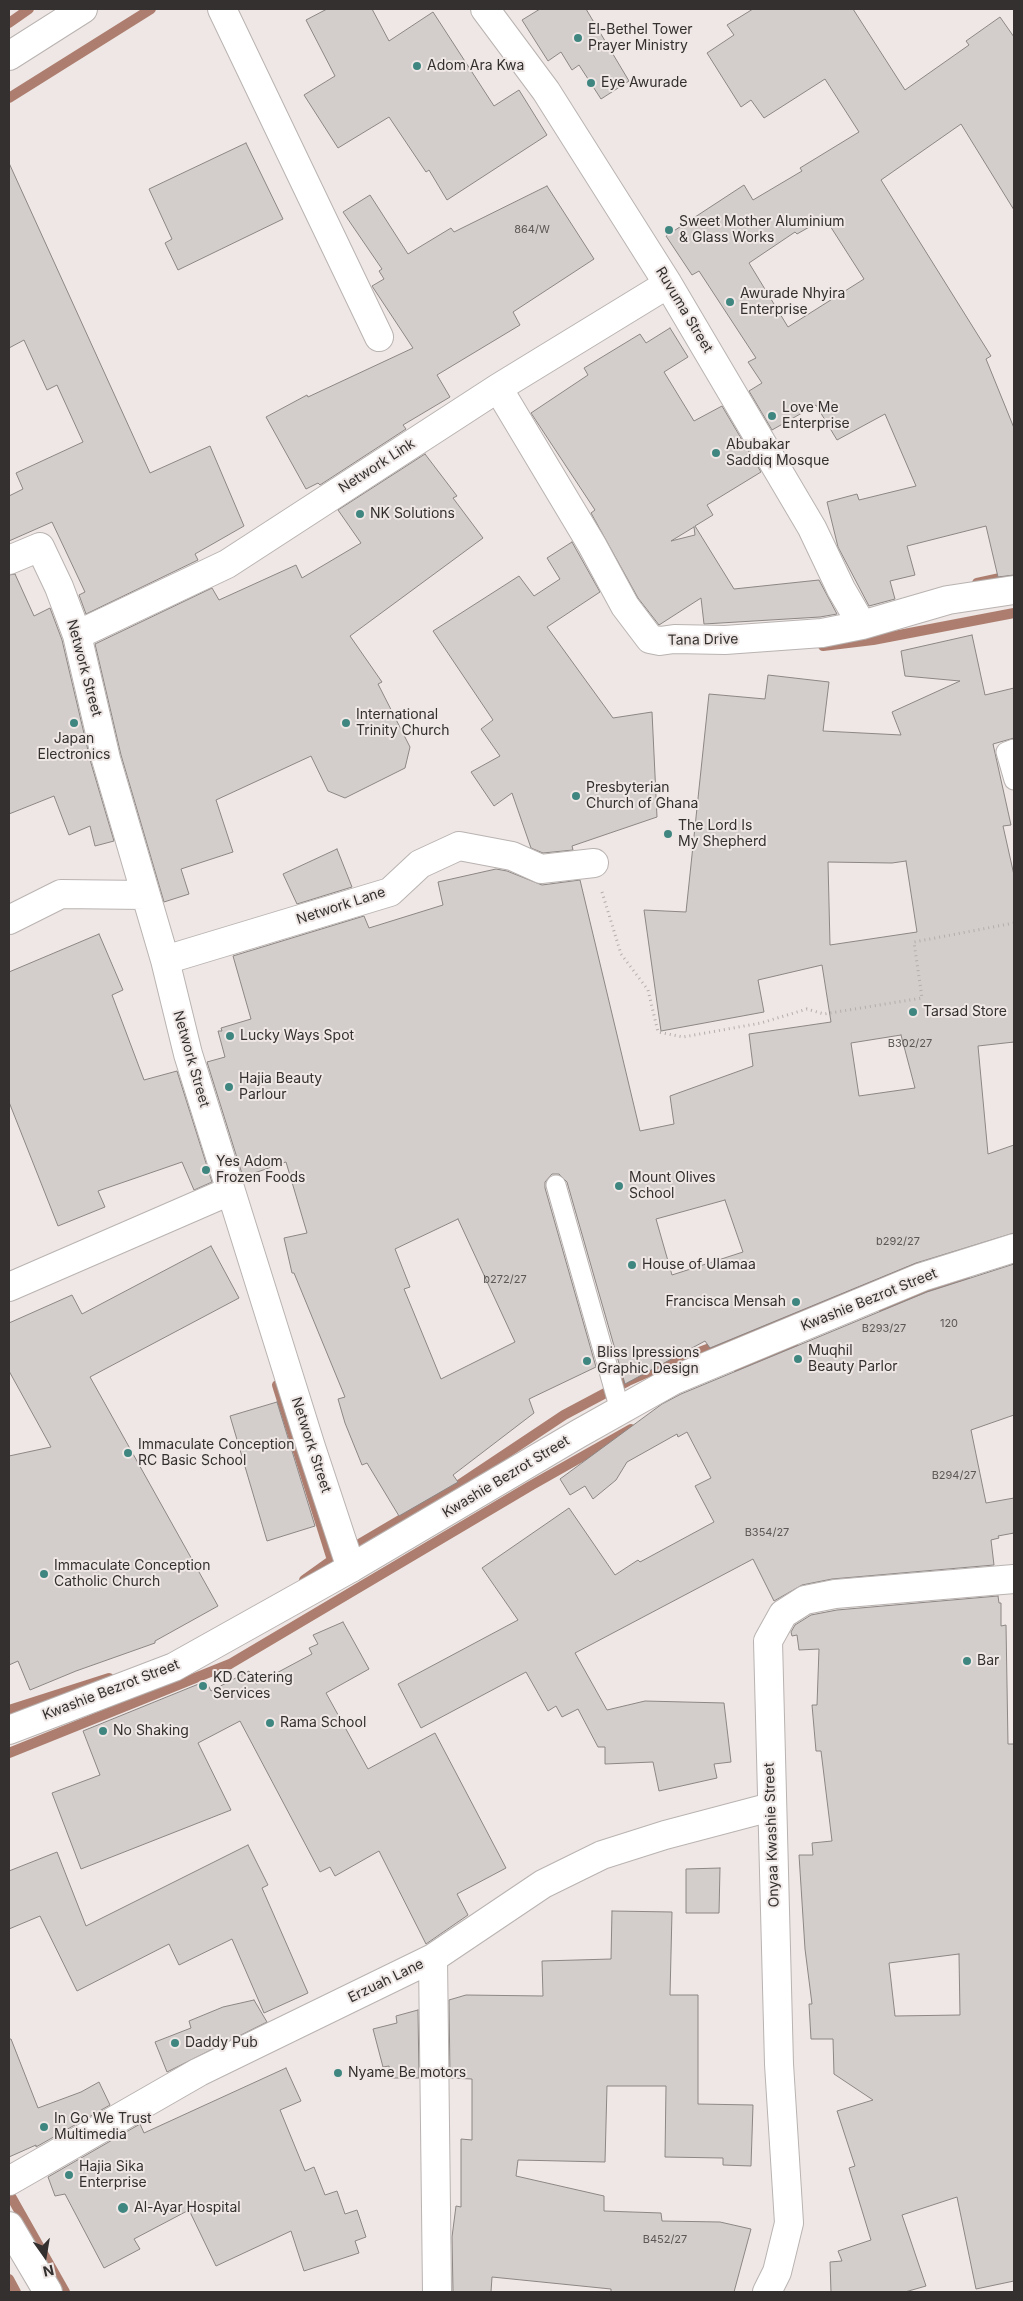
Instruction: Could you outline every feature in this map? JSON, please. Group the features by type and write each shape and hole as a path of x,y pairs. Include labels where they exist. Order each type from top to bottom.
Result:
{"street":[{"path":"9,56 83,9"},
{"path":"222,9 379,338"},
{"name":"Ruvuma Street","path":"485,9 546,91 668,284 812,528 841,588 862,624"},
{"name":"Network Link","path":"77,635 227,564 498,388 668,284"},
{"name":"Tana Drive","path":"498,388 592,545 625,606 650,639 660,641 674,639 772,638 822,633 948,600 1014,590"},
{"name":"Network Street","path":"9,560 40,547 59,588 77,635 106,759 165,960 188,1054 311,1447 352,1568"},
{"name":"Network Lane","path":"165,960 390,892 420,864 459,846 512,856 541,869 594,863"},
{"path":"9,920 62,894 145,895"},
{"path":"9,1287 230,1190"},
{"name":"Kwashie Bezrot Street","path":"9,1730 174,1667 352,1568 674,1380 913,1281 1014,1248"},
{"name":"Onyaa Kwashie Street","path":"767,2292 777,2272 789,2223 779,2064 768,1642 783,1614 805,1600 835,1594 1014,1579"},
{"name":"Erzuah Lane","path":"9,2180 199,2072 433,1958 543,1884 602,1855 771,1807"},
{"path":"433,1958 437,2292"},
{"path":"9,2226 48,2292"}],"lane":[{"path":"1014,749 1006,752 1014,780"},
{"path":"556,1185 620,1410"}],"path":[{"path":"594,863 609,919 621,954 648,990 658,1032 683,1037 761,1023 807,1009 824,1014 922,998 914,942 1014,923"}],"building":[{"path":"327,9 372,9 389,41 433,12 494,106 519,90 547,135 447,200 429,170 426,172 389,117 338,148 304,95 335,76 306,20"},
{"path":"540,9 586,9 629,81 601,99 579,65 572,70 561,52 548,61 522,20"},
{"path":"753,9 853,9 905,90 969,45 966,41 1000,17 1014,37 1014,210 961,124 881,180 991,356 986,359 1014,428 1014,575 998,577 986,526 907,546 915,575 890,581 895,599 869,606 838,547 827,502 857,494 859,500 916,486 885,414 837,440 816,405 772,430 749,391 762,383 748,362 756,358 699,271 692,275 666,236 744,185 753,200 802,171 800,168 859,132 825,79 764,118 751,100 741,107 707,53 734,35 727,25","holes":["825,218 864,279 788,327 749,263 795,232 797,234"]},
{"path":"246,143 283,219 178,270 165,243 172,239 149,189"},
{"path":"9,163 150,473 210,446 244,526 195,554 198,560 86,614 79,595 85,592 52,522 9,541 9,496 23,489 16,473 83,442 57,385 47,390 24,340 9,348"},
{"path":"547,186 594,259 513,312 520,325 437,375 450,397 403,425 406,429 320,485 318,483 306,489 266,417 307,395 308,397 413,348 372,286 384,279 379,271 382,269 343,212 370,195 408,254 451,228 454,232"},
{"path":"670,328 688,357 664,372 694,421 722,406 761,472 707,505 713,515 695,526 734,589 819,580 837,614 820,617 704,624 701,598 659,625 638,598 591,513 595,510 531,413 588,375 584,368 640,334 646,343","holes":["694,527 695,535 671,541"]},
{"path":"425,454 457,496 453,498 483,538 350,636 382,682 378,684 410,747 405,768 345,798 328,791 311,756 216,800 233,852 181,869 189,894 164,902 121,755 95,644 212,588 219,600 296,565 302,578 361,543 338,510"},
{"path":"572,542 600,592 547,627 613,718 652,712 657,817 572,846 573,850 543,853 531,848 512,793 494,806 471,772 500,756 481,729 493,720 433,631 519,576 534,596 560,579 547,558"},
{"path":"15,574 34,616 50,608 62,640 91,763 114,841 95,846 90,826 69,835 54,796 9,814 9,575"},
{"path":"972,635 985,695 1014,688 1014,738 993,744 1011,825 1003,826 1014,875 1014,1042 978,1046 988,1154 1014,1145 1014,1233 916,1263 710,1348 705,1341 625,1384 567,1182 559,1174 552,1174 545,1182 545,1188 596,1367 529,1399 534,1413 453,1475 458,1482 399,1516 367,1463 362,1465 345,1423 338,1399 345,1397 294,1273 292,1273 284,1238 307,1233 286,1162 243,1177 207,1062 225,1057 218,1031 222,1031 221,1028 251,1019 233,956 364,916 369,928 443,905 438,882 496,869 507,871 542,885 580,880 640,1131 674,1124 670,1096 753,1066 749,1034 831,1022 822,965 758,980 764,1012 661,1031 644,910 686,912 709,694 765,699 768,675 829,682 823,731 901,735 892,712 960,681 905,676 901,651","holes":["906,861 917,932 830,945 828,862 892,863","901,1035 915,1088 859,1096 851,1043","725,1200 743,1252 672,1275 656,1219","458,1219 515,1342 441,1379 404,1289 410,1287 395,1249"]},
{"path":"337,849 352,887 297,904 283,874"},
{"path":"99,934 123,990 112,995 144,1080 177,1071 212,1182 194,1190 182,1162 98,1191 105,1207 58,1226 9,1102 9,972"},
{"path":"211,1246 239,1298 90,1377 218,1606 155,1641 155,1643 76,1671 30,1690 18,1661 9,1665 9,1456 51,1447 9,1371 9,1323 72,1295 82,1314"},
{"path":"1014,1264 1014,1415 971,1430 986,1503 1014,1498 1014,1533 998,1536 999,1538 991,1540 994,1565 832,1579 802,1585 774,1601 753,1559 575,1653 607,1710 645,1701 724,1703 731,1762 714,1764 717,1778 659,1791 653,1762 605,1764 605,1747 598,1747 578,1709 562,1717 556,1706 548,1711 526,1672 421,1728 398,1684 518,1620 482,1568 569,1508 615,1575 638,1560 640,1562 714,1522 695,1486 711,1478 687,1432 678,1437 677,1434 627,1462 616,1480 593,1499 585,1486 570,1495 560,1479 662,1404 681,1394 927,1292"},
{"path":"277,1402 315,1526 267,1541 230,1416"},
{"path":"998,1596 999,1603 1001,1603 1001,1626 1006,1625 1008,1744 1014,1744 1014,2281 976,2289 957,2197 902,2215 926,2286 905,2292 831,2292 830,2262 842,2261 838,2251 871,2240 849,2168 855,2166 837,2111 873,2100 834,2074 833,2039 811,2039 809,2004 812,2004 805,1949 799,1855 813,1855 812,1843 832,1841 821,1751 816,1751 812,1705 817,1705 819,1649 799,1650 797,1635 792,1636 791,1632 795,1625 811,1615 837,1610","holes":["959,1954 960,2015 895,2016 889,1963"]},
{"path":"343,1622 369,1669 326,1693 368,1769 435,1733 506,1868 457,1894 468,1915 426,1944 379,1851 335,1876 330,1867 320,1872 240,1721 198,1743 231,1810 81,1869 52,1793 100,1775 83,1731 206,1681 211,1691 249,1671 256,1684 312,1654 309,1648 318,1644 313,1635"},
{"path":"248,1845 268,1885 262,1888 308,1993 264,2013 232,1939 179,1965 169,1944 77,1991 40,1916 9,1929 9,1871 57,1852 86,1926"},
{"path":"720,1868 719,1913 686,1913 686,1869"},
{"path":"612,1911 672,1912 670,1995 698,1995 698,2104 753,2105 751,2166 723,2165 723,2158 665,2157 666,2086 607,2086 605,2162 518,2160 516,2176 604,2196 604,2211 661,2213 662,2221 720,2222 751,2229 734,2292 611,2292 611,2289 492,2277 491,2292 453,2292 452,2237 456,2206 461,2207 461,2139 472,2140 472,2079 450,2078 449,2000 466,1995 543,1996 542,1961 611,1959"},
{"path":"254,2000 267,2022 167,2072 155,2042 191,2028 189,2021 223,2007"},
{"path":"418,2010 419,2078 391,2078 389,2066 383,2067 373,2029 397,2023 396,2016"},
{"path":"9,2039 11,2039 38,2108 81,2092 99,2082 110,2105 36,2147 36,2145 9,2157"},
{"path":"286,2068 301,2101 280,2110 305,2171 314,2167 325,2195 337,2191 345,2214 357,2210 366,2237 355,2241 359,2253 304,2271 291,2231 216,2266 189,2210 134,2239 140,2249 104,2268 65,2194 55,2196 48,2177 140,2124 144,2133"}],"waterway":[{"path":"9,23 29,9"},
{"path":"9,98 151,9"},
{"path":"977,583 1014,575"},
{"path":"823,646 873,640 1014,613"},
{"path":"304,1580 332,1560 456,1487 564,1415 628,1381 755,1331 800,1311 834,1300 857,1287 918,1265"},
{"path":"884,1310 965,1277"},
{"path":"739,1371 794,1347"},
{"path":"277,1385 332,1560"},
{"path":"9,1753 230,1664 532,1485 631,1429"},
{"path":"9,1710 109,1678"},
{"path":"9,2193 65,2292"},
{"path":"9,2279 16,2292"}],"place":[{"name":"El-Bethel Tower Prayer Ministry","path":"578,38"},
{"name":"Adom Ara Kwa","path":"417,66"},
{"name":"Eye Awurade","path":"591,83"},
{"name":"Sweet Mother Aluminium & Glass Works","path":"669,230"},
{"name":"Awurade Nhyira Enterprise","path":"730,302"},
{"name":"Love Me Enterprise","path":"772,416"},
{"name":"Abubakar Saddiq Mosque","path":"716,453"},
{"name":"NK Solutions","path":"360,514"},
{"name":"Japan Electronics","path":"74,723"},
{"name":"International Trinity Church","path":"346,723"},
{"name":"Presbyterian Church of Ghana","path":"576,796"},
{"name":"The Lord Is My Shepherd","path":"668,834"},
{"name":"Tarsad Store","path":"913,1012"},
{"name":"Lucky Ways Spot","path":"230,1036"},
{"name":"Hajia Beauty Parlour","path":"229,1087"},
{"name":"Yes Adom Frozen Foods","path":"206,1170"},
{"name":"Mount Olives School","path":"619,1186"},
{"name":"House of Ulamaa","path":"632,1265"},
{"name":"Francisca Mensah","path":"796,1302"},
{"name":"Muqhil Beauty Parlor","path":"798,1359"},
{"name":"Bliss Ipressions Graphic Design","path":"587,1361"},
{"name":"Immaculate Conception RC Basic School","path":"128,1453"},
{"name":"Immaculate Conception Catholic Church","path":"44,1574"},
{"name":"Bar","path":"967,1661"},
{"name":"KD Catering Services","path":"203,1686"},
{"name":"Rama School","path":"270,1723"},
{"name":"No Shaking","path":"103,1731"},
{"name":"Daddy Pub","path":"175,2043"},
{"name":"Nyame Be motors","path":"338,2073"},
{"name":"In Go We Trust Multimedia","path":"44,2127"},
{"name":"Hajia Sika Enterprise","path":"69,2175"},
{"name":"Al-Ayar Hospital","path":"123,2208"}]}
